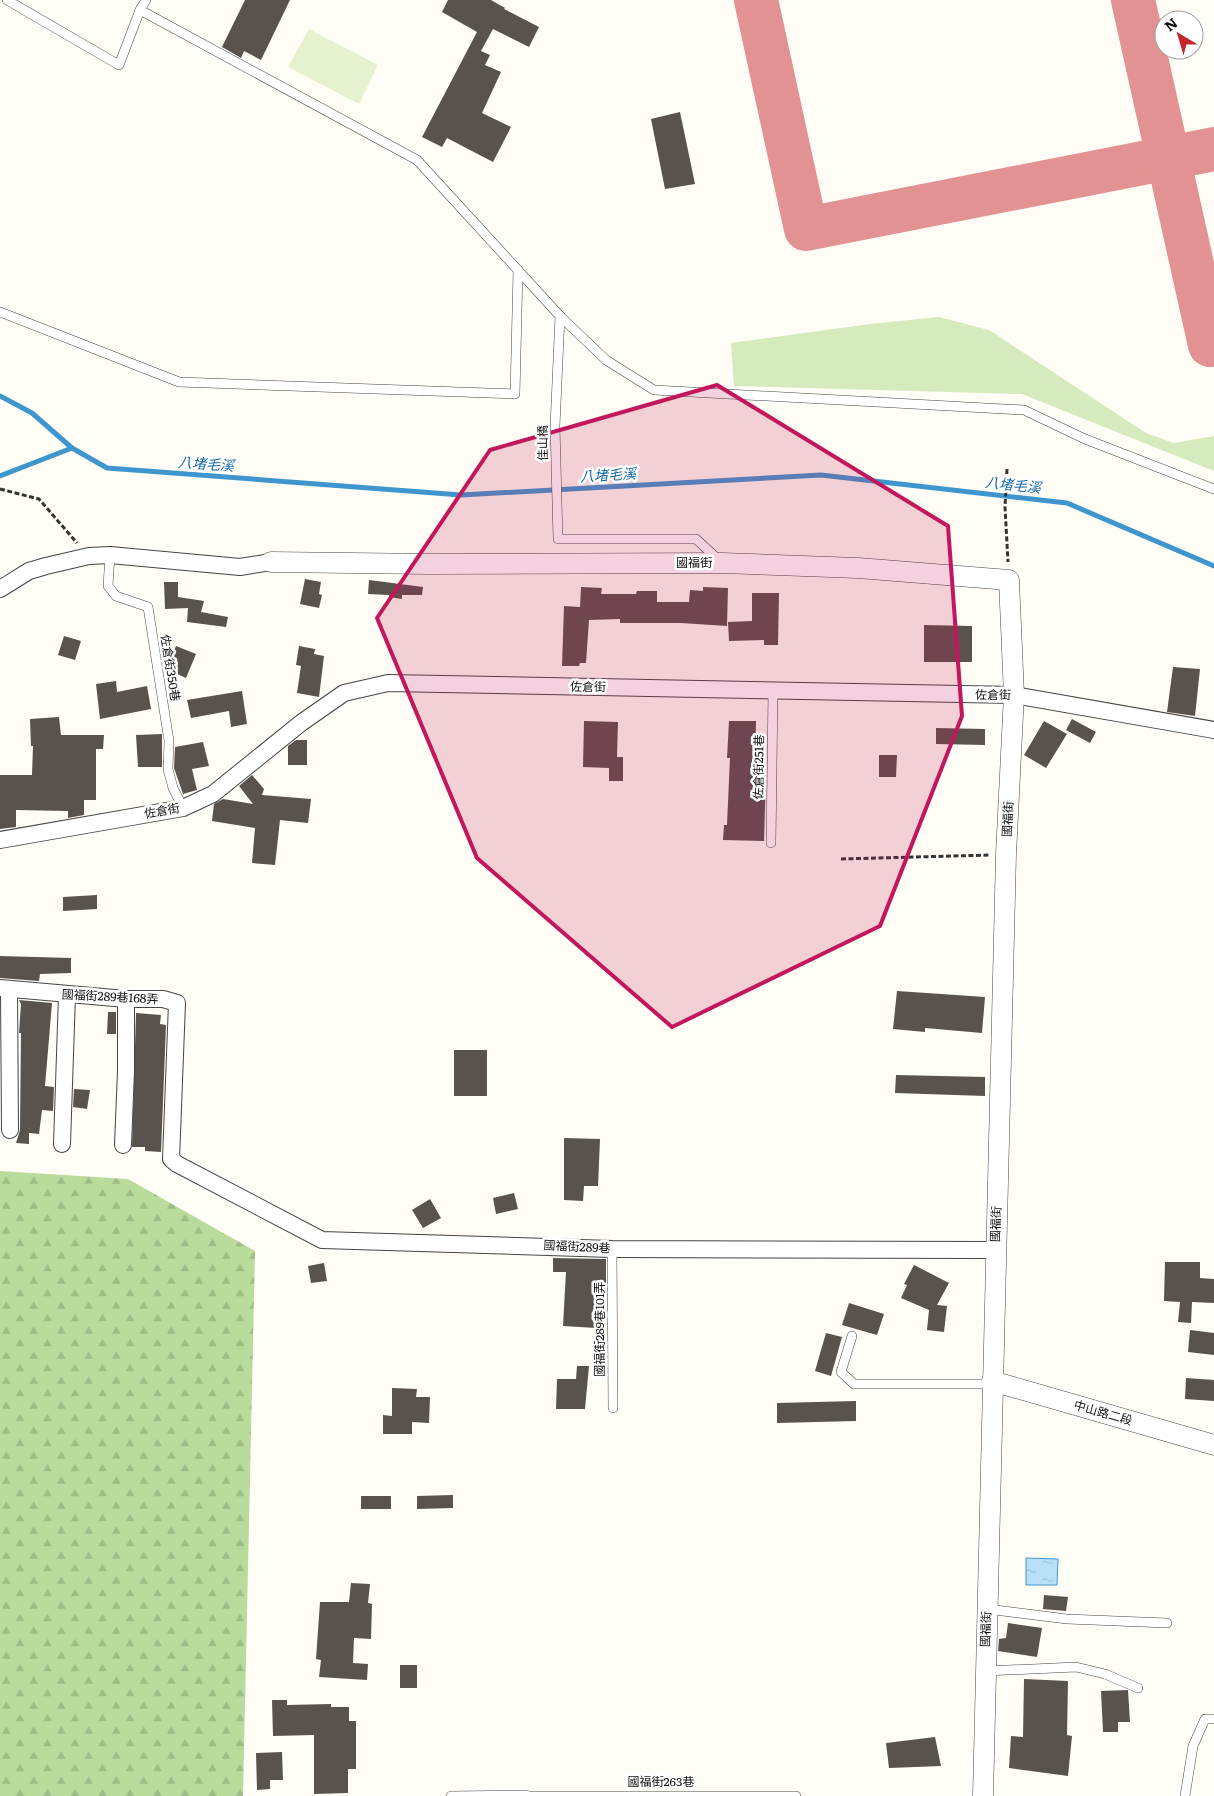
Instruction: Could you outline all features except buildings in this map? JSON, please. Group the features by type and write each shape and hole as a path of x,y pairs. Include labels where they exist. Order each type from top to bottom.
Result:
{"street":[{"path":"0,589 29,571 89,556 110,554 240,567 271,562"},
{"name":"國福街","path":"271,562 430,564 722,563 858,568 1009,580 1014,695 1006,854 984,1671 983,1796"},
{"name":"佐倉街","path":"0,840 184,808 213,794 301,723 344,693 388,683 1014,695 1214,730"},
{"path":"4,989 10,1130"},
{"name":"國福街289巷168弄","path":"4,989 126,999 163,999 177,1003 171,1153 172,1159 177,1164"},
{"path":"62,1144 67,995"},
{"path":"123,1145 126,999"},
{"name":"國福街289巷","path":"177,1164 322,1240 612,1249 995,1250"},
{"name":"中山路二段","path":"992,1383 1214,1445"}],"lane":[{"path":"7,0 119,65 140,10 146,0"},
{"path":"140,10 417,160 560,316 606,360 654,390 1024,410 1085,440 1214,489"},
{"path":"0,312 179,382 516,394 518,270"},
{"name":"佳山橋","path":"560,316 557,346 555,426 558,539 696,539 722,563"},
{"name":"佐倉街350巷","path":"110,554 108,586 116,596 148,607 169,741 166,755 168,769 174,788 184,808"},
{"name":"佐倉街251巷","path":"771,843 773,691"},
{"name":"國福街289巷101弄","path":"612,1249 614,1408"},
{"path":"852,1336 841,1372 854,1384 992,1383"},
{"path":"987,1609 1067,1619 1167,1624"},
{"path":"984,1671 1076,1667 1105,1674 1138,1688"},
{"path":"1185,1796 1193,1746 1205,1719 1214,1719"},
{"name":"國福街263巷","path":"451,1796 796,1796"}],"path":[{"path":"1007,469 1005,507 1009,580"},
{"path":"0,489 39,499 89,556"},
{"path":"841,859 1006,854"}],"highlighted area":[{"path":"717,385 948,526 962,716 880,926 672,1027 477,858 377,618 490,450"}],"green space":[{"path":"309,29 378,65 359,104 288,67"},
{"path":"939,317 989,330 1146,433 1174,443 1214,436 1214,471 1022,394 734,386 731,343 870,324"},
{"path":"0,1171 128,1179 255,1251 243,1796 0,1796"}],"water":[{"path":"1026,1558 1058,1559 1057,1585 1026,1585"}],"waterway":[{"path":"0,396 32,413 72,448"},
{"name":"八堵毛溪","path":"0,476 72,448 107,468 461,495 821,475 1067,503 1214,566"}],"taxiway":[{"path":"756,0 806,229 1214,149"},
{"path":"1133,0 1210,345"}]}
